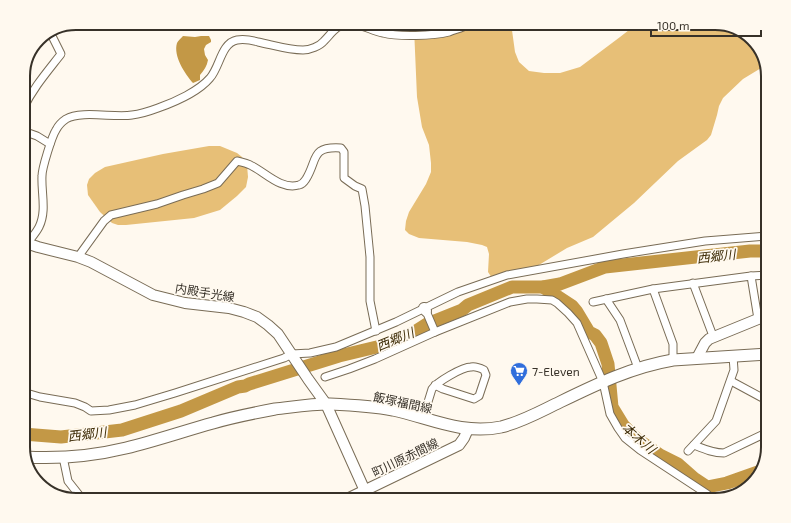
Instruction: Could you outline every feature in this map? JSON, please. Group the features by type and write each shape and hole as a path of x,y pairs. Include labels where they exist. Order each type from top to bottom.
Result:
{"main road":[{"name":"内殿手光線","path":"30,244 78,257 153,294 185,303 229,308 244,312 257,317 268,325 278,334 326,404 365,491"},
{"path":"697,358 705,343 709,339 761,318"},
{"name":"飯塚福間線","path":"31,458 83,456 125,448 239,416 295,406 326,404 351,405 392,410 468,429 492,428 524,420 607,380 659,362 761,354"},
{"name":"町川原赤間線","path":"362,493 459,445 468,429"}],"street":[{"path":"30,237 40,226 43,214 42,175 50,144 55,130 66,119 77,115 132,115 157,109 177,101 197,88 210,77 230,42 248,40 305,50 324,42 333,30"},
{"path":"374,30 397,36 429,34 454,30"},
{"path":"30,95 39,81 61,54 53,38"},
{"path":"30,134 50,144"},
{"path":"78,257 104,221 111,215 157,204 218,183 237,161 250,165 280,183 296,186 302,184 307,177 316,155 323,149 341,148 344,152 344,178 362,189 370,257 370,302 376,331"},
{"path":"30,394 75,403 91,411 109,410 135,405 293,355 336,347 425,310 458,292 507,275 697,242 761,237"},
{"path":"593,302 653,289 761,275"},
{"path":"751,276 758,319"},
{"path":"693,283 714,336"},
{"path":"653,289 673,344 673,360"},
{"path":"325,377 375,359 434,331 510,302 537,298 552,300 577,323 607,380 610,414 625,438 640,450 705,493"},
{"path":"606,298 620,320 638,368"},
{"path":"425,310 434,331"},
{"path":"688,451 716,421 734,370 733,356"},
{"path":"423,418 432,389 435,385 442,380 469,366 475,366 484,370 486,375 479,396 474,399 435,385"},
{"path":"731,381 761,397"},
{"path":"694,445 708,451 724,453 761,435"},
{"path":"63,457 68,481 77,493"}],"shaded area":[{"path":"414,30 512,30 515,52 519,62 529,71 560,73 580,67 629,30 721,30 730,32 747,44 755,53 760,68 743,79 723,98 719,106 711,135 707,140 678,161 634,203 593,237 567,248 524,274 492,278 488,272 489,254 487,247 467,242 419,238 409,234 405,230 409,212 426,184 431,172 429,145 422,127 417,97"},
{"path":"183,36 209,36 211,40 211,42 206,45 204,49 208,60 207,64 200,75 200,80 193,83 183,70 178,59 176,48 177,43"},
{"path":"209,146 220,146 237,153 242,157 247,165 248,177 246,187 220,210 194,218 118,225 112,223 100,212 88,195 87,185 89,179 105,167 163,154"}],"waterway":[{"name":"西郷川","path":"30,435 61,437 122,430 181,411 238,387 339,356 385,345 413,333 427,324 462,310 468,305 512,287 543,287 560,284 605,267 761,251"},
{"name":"本木川","path":"543,287 572,306 589,332 595,335 601,343 608,364 612,407 623,425 637,439 660,455 678,464 707,487 727,483 752,474"}],"place":[{"name":"7-Eleven","path":"519,386"}]}
